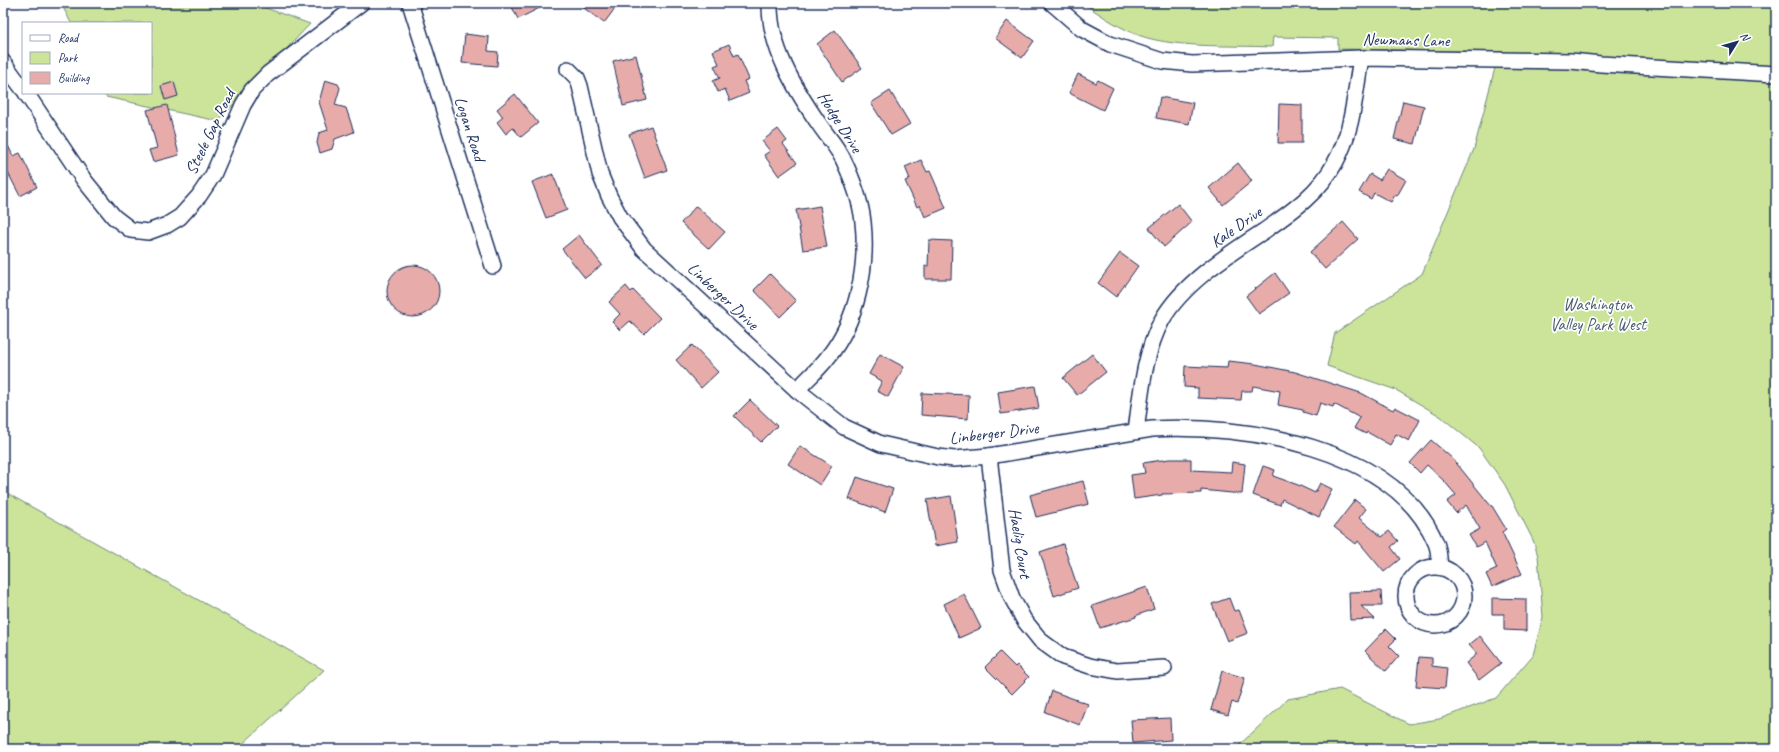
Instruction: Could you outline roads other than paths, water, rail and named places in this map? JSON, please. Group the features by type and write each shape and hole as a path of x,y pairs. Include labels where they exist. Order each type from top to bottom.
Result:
{"street":[{"name":"Steele Gap Road","path":"27,94 84,180 114,217 130,230 148,232 174,221 199,196 212,175 243,105 252,90 268,74 361,3"},
{"name":"Logan Road","path":"410,3 494,266"},
{"name":"Hodge Drive","path":"770,3 774,37 780,56 803,101 843,159 857,196 863,221 864,245 860,287 852,312 842,337 828,357 797,390"},
{"name":"Newmans Lane","path":"1052,3 1082,29 1110,44 1162,61 1192,64 1361,58 1571,61 1776,74"},
{"name":"Kale Drive","path":"1136,431 1145,370 1152,344 1162,320 1173,304 1207,270 1295,209 1317,189 1335,163 1347,137 1361,58"},
{"path":"3,62 22,88"},
{"name":"Linberger Drive","path":"568,69 577,78 580,86 600,174 620,218 644,249 797,390 844,426 881,444 938,457 954,459 989,456 1136,431 1178,427 1245,432 1284,440 1340,457 1369,471 1398,493 1416,512 1428,528 1436,545 1440,567"},
{"name":"Haelig Court","path":"989,456 1002,570 1012,598 1024,620 1037,636 1063,657 1090,666 1117,671 1164,668"}],"park label":[{"name":"Washington Valley Park West","path":"1598,314"}]}
